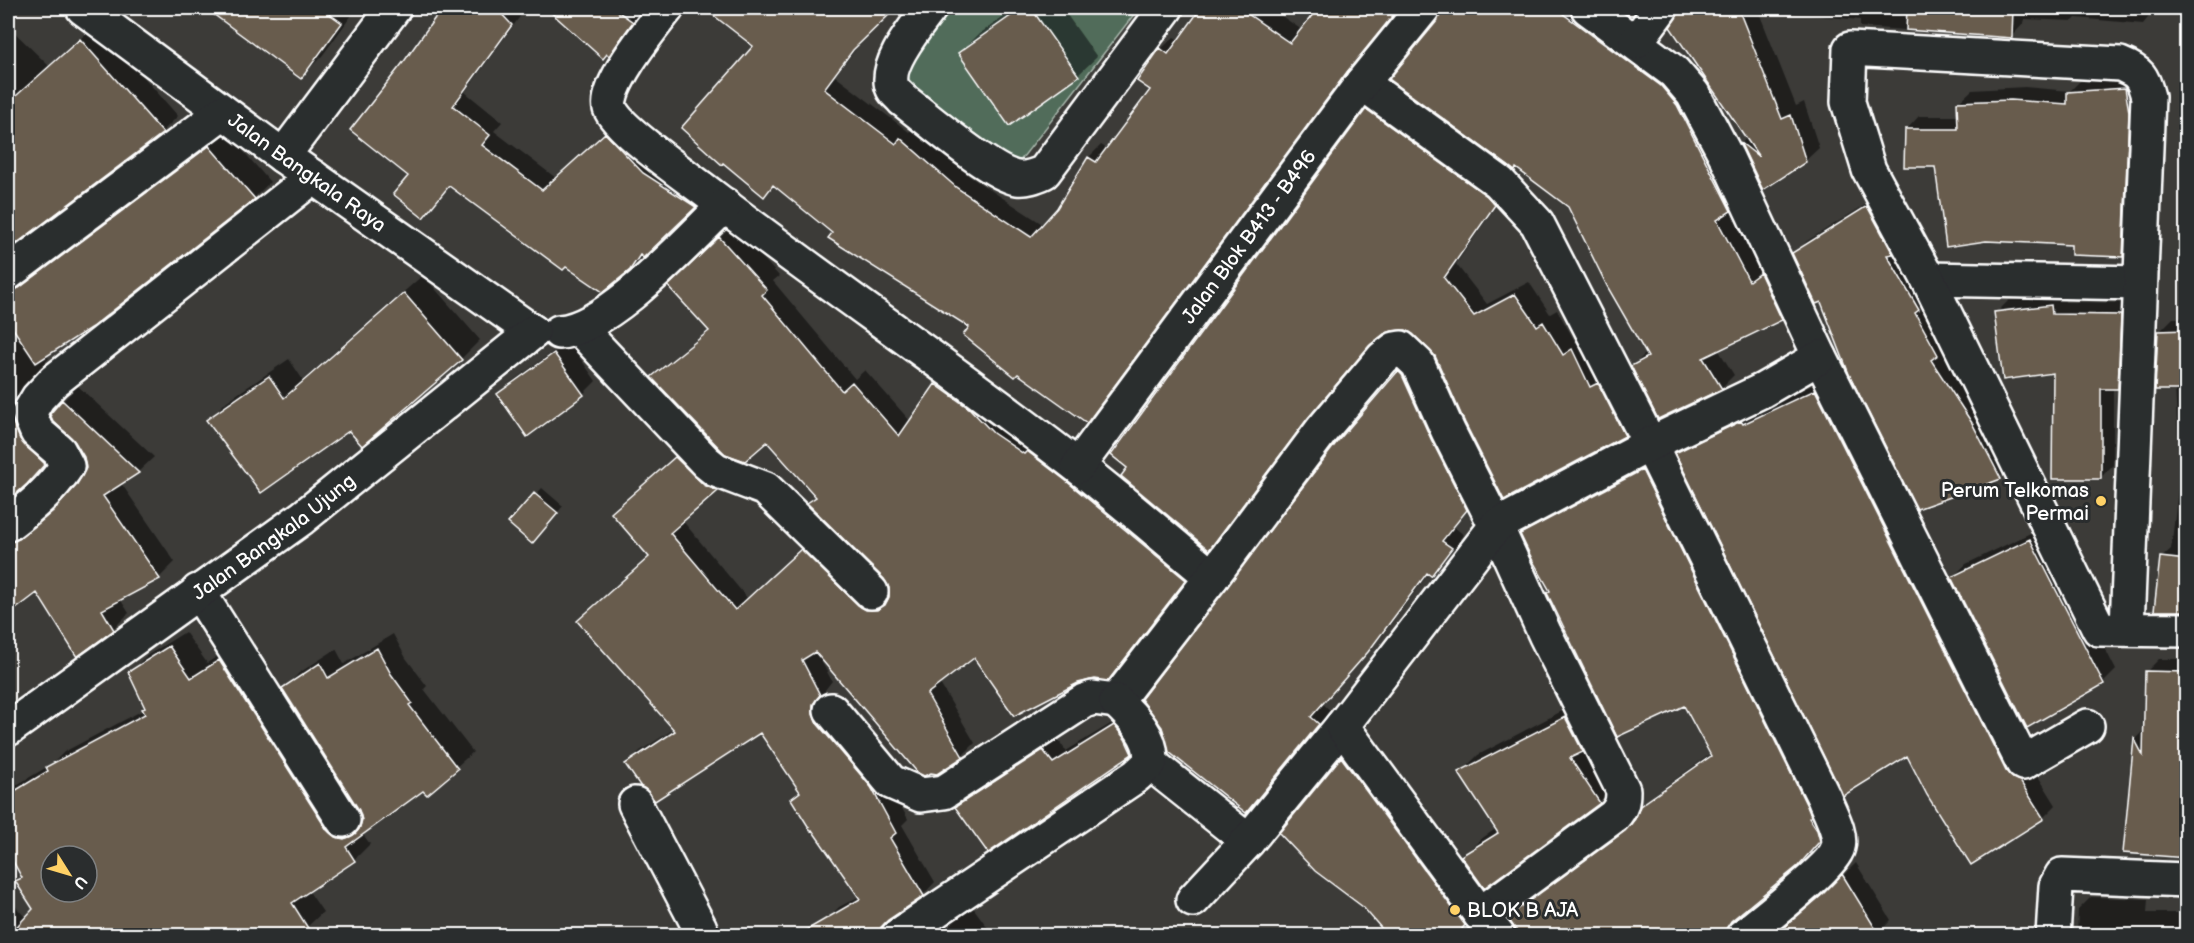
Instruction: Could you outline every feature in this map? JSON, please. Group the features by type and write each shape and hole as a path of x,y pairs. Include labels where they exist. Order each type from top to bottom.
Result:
{"street":[{"name":"Jalan Bangkala Raya","path":"83,8 283,156 533,332"},
{"path":"283,156 394,8"},
{"path":"667,8 634,53 611,92 609,105 612,112 634,135 1078,466 1212,577"},
{"path":"930,8 895,60 890,76 893,90 997,172 1017,178 1032,178 1044,172 1166,8"},
{"name":"Jalan Blok B413 - B496","path":"1078,466 1362,83 1423,8"},
{"path":"1588,8 1674,72 1693,94 1728,158 1820,357 2023,763 2087,726"},
{"path":"1636,42 1661,8"},
{"path":"2127,628 2148,98 2144,80 2135,70 2120,64 1850,49 1848,102 1869,170 1928,279 2099,628 2187,630"},
{"path":"1362,83 1499,182 1537,223 1650,444 1824,798 1839,840 1836,852 1806,884 1743,936"},
{"path":"8,273 223,112"},
{"path":"8,524 32,506 56,482 67,466 59,451 37,432 29,413 38,398 54,381 313,177"},
{"path":"533,332 563,332 579,328 638,288 725,205"},
{"path":"1928,279 2140,284"},
{"path":"579,328 706,462 716,470 766,489 871,592"},
{"name":"Jalan Bangkala Ujung","path":"8,729 302,518 533,332"},
{"path":"1116,701 1322,430 1383,358 1395,349 1401,348 1408,352 1418,364 1545,634 1623,790 1623,802 1614,816 1489,925 1342,726"},
{"path":"1193,900 1248,841 1342,726 1496,526 1650,444 1763,390 1820,357"},
{"path":"198,591 343,820"},
{"path":"831,710 891,782 921,795 944,792 1084,701 1093,698 1116,701 1151,746 1150,763 1136,776 898,936"},
{"path":"1150,763 1248,841"},
{"path":"634,804 700,928 700,936"},
{"path":"2054,936 2058,880 2066,874 2187,880"}],"green space":[{"path":"944,8 1139,8 1016,166 898,74"}],"building":[{"path":"205,8 321,8 342,23 301,79"},
{"path":"442,8 496,8 512,25 453,106 490,135 482,145 542,190 605,133 643,173 696,207 643,258 640,255 630,270 603,292 566,267 563,270 449,186 423,218 393,194 408,176 350,130"},
{"path":"546,8 613,8 633,22 609,56 607,54 603,59"},
{"path":"704,8 896,8 853,50 824,89 896,144 900,138 957,188 1031,237 1057,208 1088,157 1096,162 1150,90 1137,81 1160,48 1168,54 1201,8 1239,8 1290,43 1318,8 1399,8 1347,72 1087,423 1018,374 1015,377 963,335 969,327 828,238 832,233 773,185 764,197 723,163 722,165 681,128 753,46"},
{"path":"1022,8 1031,8 1079,76 1009,126 958,53"},
{"path":"1441,8 1555,8 1661,86 1677,105 1731,211 1717,220 1749,281 1760,273 1782,320 1703,358 1722,389 1658,419 1631,366 1648,357 1607,286 1568,207 1389,79 1438,20"},
{"path":"1689,8 1738,8 1782,119 1791,115 1806,162 1763,190 1740,142 1759,157 1670,27 1678,14"},
{"path":"1907,8 2013,8 2012,38 1906,30"},
{"path":"80,39 163,133 8,250 8,103"},
{"path":"2125,88 2129,112 2123,257 2071,255 2071,245 1986,241 1946,247 1935,167 1904,167 1905,129 1958,129 1957,102 2011,100 2067,104 2067,92"},
{"path":"1366,109 1487,196 1495,205 1444,278 1474,316 1515,294 1537,326 1543,322 1563,355 1572,349 1590,387 1598,383 1625,436 1504,500 1465,423 1435,356 1413,334 1406,330 1392,331 1384,334 1369,346 1308,418 1209,550 1121,476 1127,468 1111,455"},
{"path":"209,146 255,199 92,327 36,363 8,321 8,291 19,288"},
{"path":"1867,206 1893,254 1887,255 1919,310 1915,313 1938,355 1931,360 1972,423 2001,479 1917,509 1849,374 1821,302 1816,304 1792,253"},
{"path":"719,237 767,290 762,295 842,391 852,382 899,436 935,384 970,409 993,433 1024,454 1027,451 1065,480 1186,580 1108,681 1095,679 1078,683 1014,716 974,658 927,694 963,757 937,774 931,773 924,776 918,773 815,652 802,660 820,695 813,704 816,722 871,787 896,833 890,838 924,896 888,920 881,927 880,936 796,936 860,899 791,799 800,792 760,733 655,801 641,787 625,764 675,731 577,621 649,557 611,513 675,457 704,485 718,491 670,533 735,610 801,549 858,605 866,610 877,610 885,605 889,597 889,588 884,579 807,503 816,497 767,442 745,461 725,454 651,377 709,331 668,286"},
{"path":"404,293 462,360 362,446 349,431 261,493 206,420 269,376 284,398"},
{"path":"2051,305 2052,314 2121,315 2118,389 2101,389 2101,479 2052,479 2053,373 2003,380 1994,312"},
{"path":"2187,330 2187,390 2155,390 2158,331"},
{"path":"554,353 584,395 527,437 497,394"},
{"path":"1398,371 1402,375 1467,510 1442,541 1452,548 1431,576 1427,573 1368,652 1311,717 1319,724 1246,813 1169,752 1162,727 1141,699 1337,442"},
{"path":"1815,390 2006,771 2020,781 2044,819 1971,865 1927,795 1907,756 1843,796 1675,453 1741,421 1743,424"},
{"path":"62,400 139,473 103,496 160,579 102,610 114,630 77,657 37,593 8,615 8,542 19,539 53,511 76,486 86,468 84,457 75,442 53,421 50,414"},
{"path":"13,403 10,411 20,439 45,464 8,501 8,408"},
{"path":"1642,470 1807,806 1811,816 1809,818 1817,830 1820,841 1798,866 1731,921 1725,936 1520,936 1507,917 1625,831 1635,819 1640,806 1711,756 1684,706 1617,737 1547,593 1550,591 1520,534"},
{"path":"534,493 558,513 532,544 508,523"},
{"path":"2030,539 2104,684 2027,728 1951,577"},
{"path":"2160,557 2187,560 2187,611 2154,611"},
{"path":"169,646 191,678 219,660 327,830 335,837 344,839 359,829 362,820 359,810 282,688 320,663 328,678 377,648 391,674 412,703 409,705 458,769 427,795 423,791 346,847 355,861 292,903 313,936 8,936 33,909 15,881 22,878 8,852 8,795 48,771 46,767 145,714 142,709 145,708 128,672"},
{"path":"2145,671 2187,672 2187,858 2123,853 2134,738 2143,755"},
{"path":"1565,717 1583,752 1570,758 1600,803 1484,888 1461,856 1498,833 1458,772"},
{"path":"1114,725 1125,739 1132,754 988,853 955,807 1043,750 1053,763"},
{"path":"1341,757 1465,925 1457,936 1388,936 1363,907 1315,871 1279,833"},
{"path":"1842,874 1880,936 1774,936 1823,894"}],"place":[{"name":"Perum Telkomas Permai","path":"2101,501"},
{"name":"BLOK B AJA","path":"1455,910"}]}
